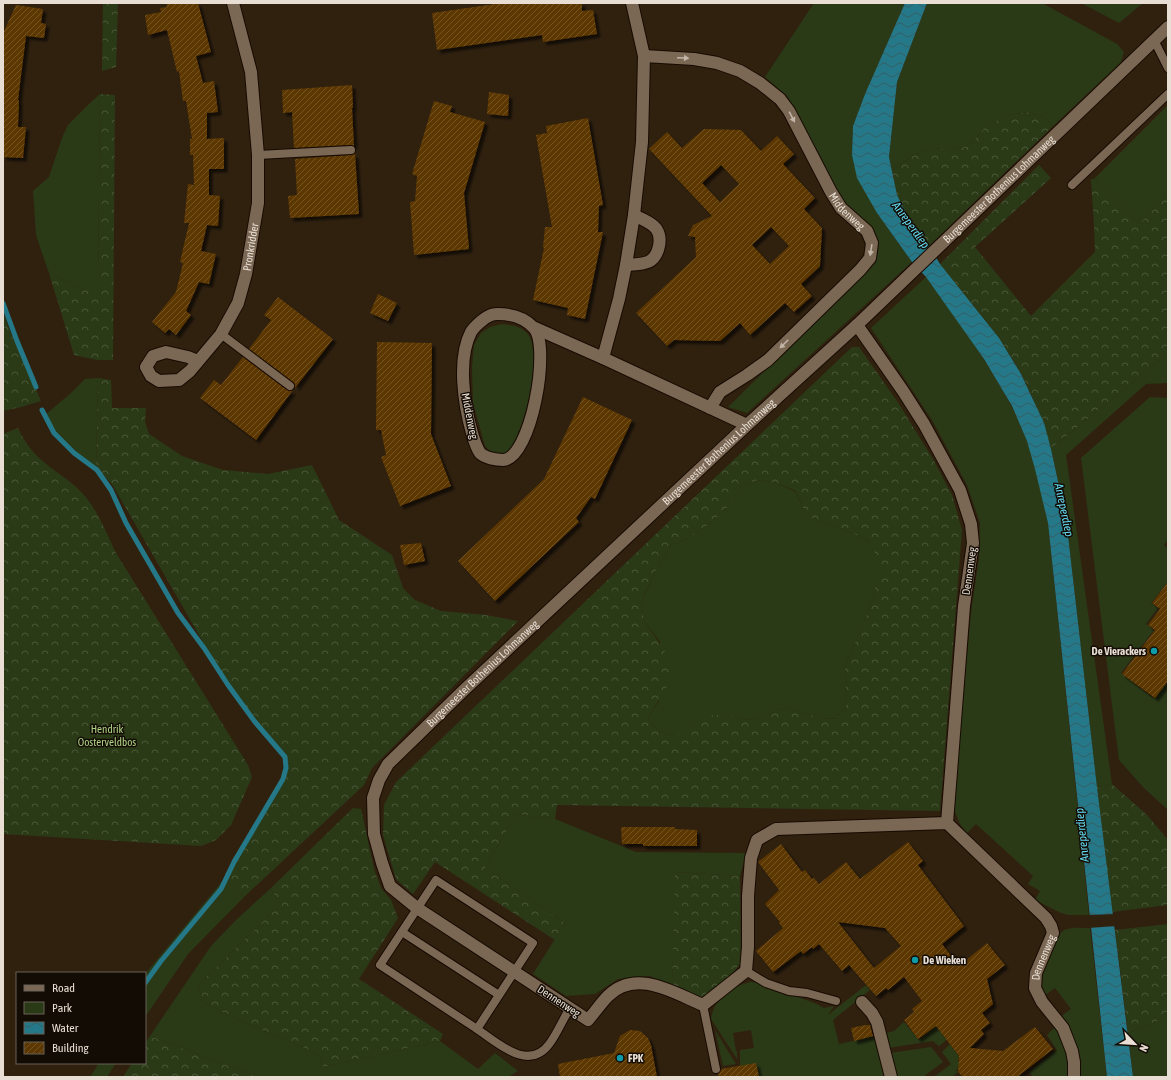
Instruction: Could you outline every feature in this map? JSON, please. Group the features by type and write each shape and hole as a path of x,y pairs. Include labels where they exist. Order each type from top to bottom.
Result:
{"street":[{"name":"Pronkridder","path":"198,361 216,342 238,303 246,274 258,203 258,155 251,72 232,3"},
{"path":"603,358 619,299 626,265 634,215 642,142 644,56 632,3"},
{"name":"Burgemeester Bothenius Lohmanweg","path":"418,908 390,886 374,834 373,798 379,780 388,764 470,684 747,425 857,325 1168,27"},
{"name":"Middenweg","path":"644,56 694,59 717,63 740,71 765,87 780,99 789,111 831,192 841,208 867,231 872,243 870,258 860,270 768,360 748,375 720,392 710,408"},
{"path":"626,265 643,264 652,261 658,251 660,241 657,230 649,223 634,215"},
{"name":"Middenweg","path":"535,328 541,356 539,384 529,426 515,454 505,460 491,458 481,454 475,444 469,424 465,401 463,368 465,347 472,330 489,316 498,314 508,314 522,318 535,328 747,425"},
{"name":"Dennenweg","path":"857,325 924,424 960,490 971,524 973,543 964,606 947,823 1046,918 1051,926 1053,933 1036,973 1035,988 1042,1002 1063,1028 1072,1051 1074,1077"},
{"path":"703,1005 746,971 748,947 748,896 751,858 757,840 776,829 947,823"},
{"name":"Dennenweg","path":"418,908 588,1020 608,995 623,986 648,983 669,989 703,1005"},
{"path":"862,1002 872,1013 877,1022 891,1077"}],"lane":[{"path":"1154,40 1168,68"},
{"path":"1072,185 1168,94"},
{"path":"258,155 351,150"},
{"path":"221,334 290,386"},
{"path":"477,1029 533,943 436,880 380,966 510,1051 524,1056 540,1054 550,1043 570,1008"},
{"path":"402,932 499,995"},
{"path":"746,971 766,983 783,989 807,993 836,1001"},
{"path":"703,1005 716,1069"}],"green space":[{"path":"103,3 118,3 116,67 102,71"},
{"path":"814,3 905,3 865,94 853,126 852,155 877,213 912,262 747,413 728,407 872,265 877,252 878,244 870,225 842,200 787,96 765,77"},
{"path":"927,3 1042,3 1117,44 1124,52 1121,62 1053,126 1044,117 1029,112 1009,115 987,125 976,138 965,147 946,150 936,148 916,154 892,170 889,157 897,82"},
{"path":"1081,3 1143,3 1119,23"},
{"path":"100,94 98,290 79,288 49,273 36,235 33,191 49,177 68,125"},
{"path":"100,94 115,95 113,360 97,360 74,355 49,273 79,288 98,289"},
{"path":"1168,105 1168,195 1139,224 1094,179"},
{"path":"1029,112 1044,117 1053,126 929,246 912,225 897,195 892,170 916,154 936,148 946,150 965,147 976,138 987,125 1009,115"},
{"path":"1039,165 1051,178 975,247 1031,316 1095,252 1091,179 1094,179 1139,224 1168,195 1168,353 1051,449 1042,420 1016,365 992,329 940,264"},
{"path":"926,277 968,336 994,376 1017,418 1031,450 1048,522 1089,915 1068,915 1035,900 1040,891 1028,884 1033,876 976,824 967,833 960,824 953,807 971,612 979,558 980,523 967,485 932,420 871,328"},
{"path":"3,311 10,331 41,401 3,411"},
{"path":"502,324 518,327 527,333 532,343 533,375 530,394 520,430 507,452 498,455 490,451 485,446 473,403 472,368 474,345 481,333 490,327"},
{"path":"852,347 859,347 899,404 934,461 952,495 962,530 940,811 557,805 555,819 516,814 485,868 565,923 555,940 435,862 413,894 396,879 383,835 384,805 396,782","holes":["758,480 777,483 796,491 806,516 865,538 881,562 872,602 845,667 846,708 835,719 821,718 787,708 776,710 762,718 745,720 724,714 707,716 693,724 682,734 669,736 657,729 648,718 672,678 671,660 644,621 641,601 656,570 671,545 685,540 711,523 726,509 741,486"]},
{"path":"1168,353 1168,383 1146,384 1066,455 1112,784 1097,787 1066,518 1051,449"},
{"path":"98,378 96,467 66,446 54,432 45,415 85,379"},
{"path":"98,378 111,380 112,408 146,408 145,422 149,434 182,456 224,470 268,474 312,465 339,520 392,555 403,588 415,600 441,611 486,615 518,621 372,768 364,785 244,897 225,878 234,856 239,852 287,772 288,760 225,680 112,484 96,467"},
{"path":"1150,397 1168,398 1168,540 1164,545 1168,548 1168,584 1167,583 1151,603 1158,608 1146,624 1154,630 1121,673 1153,698 1165,682 1168,671 1168,810 1144,788 1119,760 1081,458"},
{"name":"Hendrik Oosterveldbos","path":"18,428 35,454 77,488 93,507 116,553 248,765 252,777 231,825 216,840 201,846 3,834 3,434"},
{"path":"758,480 777,483 796,492 806,516 865,538 882,562 872,602 845,667 846,708 835,719 821,718 787,708 776,710 762,718 745,720 724,714 693,724 682,735 669,736 657,729 648,718 659,701 660,642 644,621 641,602 656,570 671,545 685,540 711,523 726,509 741,486"},
{"path":"1112,784 1147,815 1168,840 1168,905 1112,912 1097,787"},
{"path":"353,808 361,809 374,869 381,888 391,900 398,918 359,979 443,1034 440,1041 323,1067 320,1056 305,1048 234,1018 203,1002 198,985 281,904 270,889"},
{"path":"516,814 555,819 636,852 746,853 740,876 676,872 672,987 650,976 618,979 595,994 566,996 533,974 565,923 485,868"},
{"path":"675,872 740,876 741,963 727,979 700,1001 672,987"},
{"path":"225,878 244,897 188,954 146,1016 146,973"},
{"path":"270,889 281,904 198,985 203,1002 234,1018 305,1048 320,1056 323,1067 440,1041 478,1069 495,1053 518,1071 508,1077 258,1077 150,1036 211,946 236,920"},
{"path":"1168,924 1168,1012 1162,1019 1128,1033 1115,930"},
{"path":"1070,928 1090,928 1107,1077 1079,1077 1060,1017 1071,1009 1055,988 1044,996 1040,983 1050,951 1062,932"},
{"path":"751,982 760,983 824,1008 834,1006 828,1015 866,985 870,990 833,1020 839,1044 876,1036 887,1077 759,1077 740,1066 740,1050 754,1048 751,1030 733,1033 737,1051 737,1059 711,1019 716,1005 725,994 737,987"},
{"path":"1168,1012 1168,1077 1133,1077 1128,1033 1162,1019"},
{"path":"949,1015 960,1029 939,1046 933,1041 888,1048 886,1033 894,1031 904,1022 919,1040"},
{"path":"1055,1027 1068,1057 1068,1077 1033,1077 1029,1072 1057,1050 1047,1035"},
{"path":"715,1030 736,1064 723,1066"},
{"path":"150,1036 258,1077 123,1077 131,1064 146,1064 146,1042"},
{"path":"950,1044 959,1056 958,1061 961,1065 956,1070 958,1072 952,1077 934,1077 951,1064 942,1052"},
{"path":"931,1047 943,1062 923,1077 896,1077 890,1053"},
{"path":"98,1064 115,1064 107,1077 90,1077"}],"water":[{"name":"Anreperdiep","path":"905,3 927,3 897,82 889,157 897,195 912,225 929,246 940,264 999,338 1021,374 1044,423 1066,518 1097,787 1133,1077 1107,1077 1048,523 1027,441 1012,406 984,359 926,277 912,262 877,213 857,178 852,155 853,126 865,94"}],"pier":[{"path":"1115,914 1116,926 1088,928 1087,915"}],"building":[{"path":"166,3 198,3 211,52 196,56 203,83 214,81 218,112 207,113 207,139 224,138 224,169 209,169 209,195 220,196 218,226 207,225 201,251 216,254 209,284 199,282 186,311 191,315 176,335 169,329 165,333 152,322 176,292 183,263 180,262 189,223 184,223 188,184 194,185 193,155 190,155 190,139 192,139 186,101 183,101 179,71 177,72 167,30 148,35 145,15 161,12 160,8 167,7"},
{"path":"502,3 582,3 582,11 593,10 597,34 543,42 542,35 437,50 432,13"},
{"path":"16,5 43,9 41,23 46,24 44,38 26,36 18,100 18,127 26,127 23,158 3,157 3,33"},
{"path":"352,85 354,146 294,148 292,112 283,113 282,90"},
{"path":"489,92 509,95 508,116 487,114"},
{"path":"434,101 452,106 450,112 485,122 464,193 469,249 414,255 410,202 415,201 417,176 412,174"},
{"path":"588,118 603,205 599,206 598,232 603,232 585,319 567,315 568,308 533,300 544,248 545,227 552,227 536,135 547,133 546,126"},
{"path":"704,129 741,130 761,151 777,136 794,154 783,164 815,198 804,209 822,228 820,266 801,284 812,296 794,312 785,303 750,335 740,323 720,341 674,340 667,346 636,313 696,257 695,237 688,236 693,225 712,216 649,149 667,132 682,148","holes":["721,165 739,184 720,202 702,183","771,227 789,246 770,264 752,245"]},
{"path":"355,154 359,214 290,218 288,196 297,195 295,159"},
{"path":"378,294 397,303 388,321 370,313"},
{"path":"278,297 333,339 295,388 295,384 293,382 249,349 271,320 264,315"},
{"path":"377,342 432,343 431,434 451,486 400,506 381,457 386,455 381,430 376,430"},
{"path":"243,357 287,390 293,390 256,440 200,398 214,380 221,385"},
{"path":"583,397 632,420 595,499 591,497 576,518 579,522 495,601 458,561 544,479"},
{"path":"421,543 425,561 404,565 400,545"},
{"name":"De Vierackers","path":"1168,582 1168,681 1155,698 1122,674 1155,630 1148,625 1160,609 1152,603"},
{"path":"621,827 675,827 675,829 697,830 697,846 643,846 643,844 622,844"},
{"name":"De Wieken","path":"908,842 923,861 918,865 964,926 942,944 959,966 987,943 1005,965 987,979 993,1004 982,1013 990,1023 981,1030 984,1034 970,1048 1003,1051 1035,1027 1053,1049 1017,1077 963,1077 958,1072 959,1056 936,1026 918,1039 904,1020 914,1012 912,1009 922,1001 904,977 888,990 886,988 876,996 849,965 842,971 819,944 803,954 801,951 773,972 756,951 783,928 765,904 779,890 758,862 781,844 802,872 805,870 812,879 814,878 819,884 846,862 860,879","holes":["838,922 885,928 901,946 874,968"]},
{"path":"870,1025 873,1036 854,1041 851,1028"},
{"name":"FPK","path":"630,1030 640,1031 648,1038 651,1045 657,1077 560,1077 558,1064 614,1053 620,1036"},
{"path":"756,1063 759,1077 719,1077 718,1074 721,1069"}],"waterway":[{"path":"3,303 36,387"},
{"path":"42,410 54,433 74,453 97,470 111,490 126,523 178,613 255,722 285,757 286,768 283,779 234,862 221,889 161,961 146,982"}],"place":[{"name":"De Vierackers","path":"1154,651"},
{"name":"De Wieken","path":"915,960"},
{"name":"FPK","path":"620,1058"}]}
